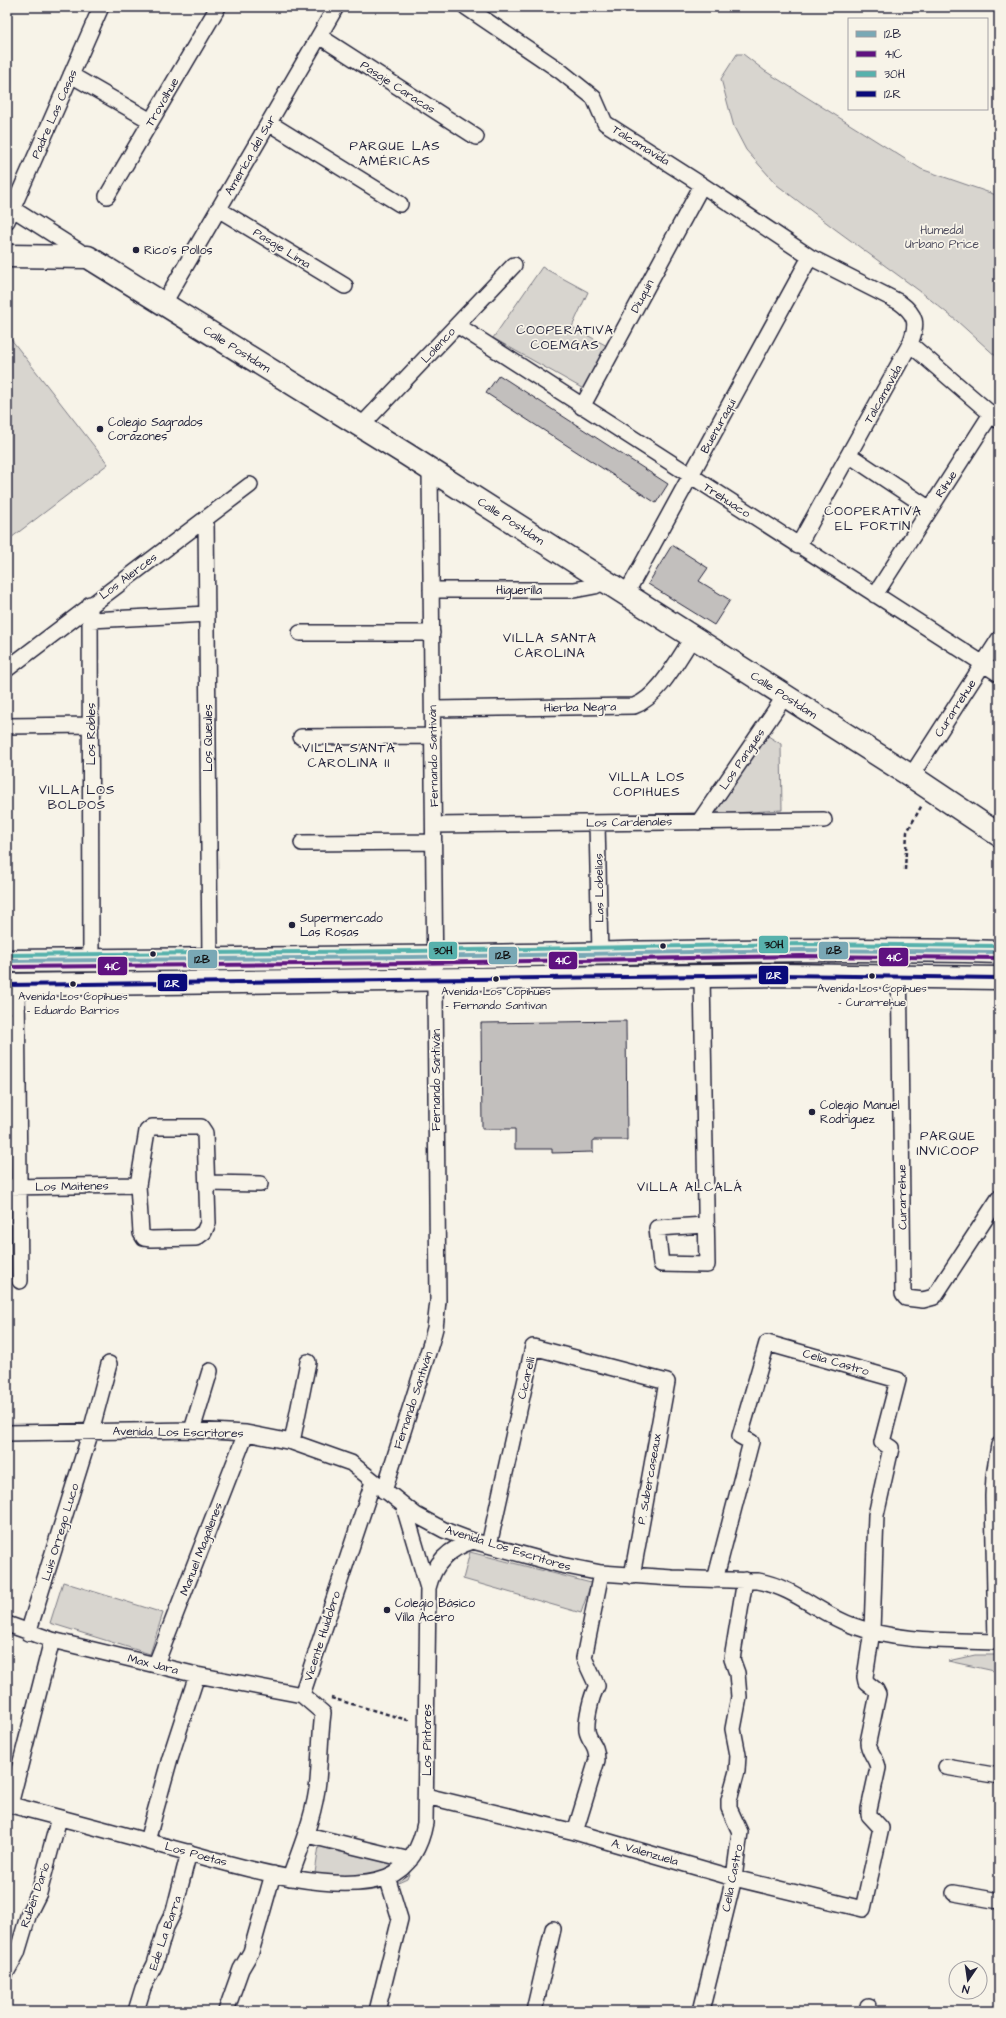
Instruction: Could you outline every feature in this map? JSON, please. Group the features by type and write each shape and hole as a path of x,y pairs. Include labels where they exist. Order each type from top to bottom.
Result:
{"main road":[{"path":"7,256 88,257"},
{"name":"Calle Postdam","path":"88,257 430,469 911,776 999,835"},
{"path":"7,961 899,949 999,952"},
{"path":"12,984 702,976 899,976 999,978"}],"street":[{"name":"Trovolhue","path":"107,196 218,7"},
{"name":"Ameríca del Sur","path":"164,303 336,7"},
{"name":"Talcamavida","path":"466,7 559,70 594,98 605,123 702,185 810,258 899,302 906,307 914,317 915,332 910,344 798,546"},
{"name":"Padre Las Casas","path":"10,215 71,74 96,9"},
{"name":"Pasaje Caracas","path":"319,36 476,137"},
{"path":"71,74 151,121"},
{"path":"269,122 400,204"},
{"name":"Diuquin","path":"582,407 702,185"},
{"name":"Pasaje Lima","path":"218,209 345,286"},
{"path":"10,215 88,257"},
{"name":"Buenuraqui","path":"626,594 810,258"},
{"name":"Lolenco","path":"361,426 514,264"},
{"name":"Trehuaco","path":"456,325 690,477 999,674"},
{"path":"910,344 995,417"},
{"name":"Rihue","path":"875,595 930,509 995,417"},
{"path":"849,454 930,509"},
{"name":"Fernando Santiván","path":"379,1486 431,1343 437,1316 430,469"},
{"name":"Los Alerces","path":"7,669 90,604 250,485"},
{"name":"Los Queules","path":"206,518 210,959"},
{"name":"Higuerilla","path":"431,590 574,590 595,586 605,581"},
{"name":"Los Robles","path":"90,604 91,960"},
{"name":"Los Alerces","path":"90,620 207,614"},
{"path":"300,633 432,633"},
{"name":"Hierba Negra","path":"433,709 634,706 642,703 652,695 693,637"},
{"name":"Curarrehue","path":"911,776 999,639"},
{"name":"Los Pangues","path":"700,822 785,696"},
{"path":"7,726 91,725"},
{"path":"301,737 433,736"},
{"name":"Los Cardenales","path":"434,825 824,820"},
{"name":"Las Lobelias","path":"597,823 600,954"},
{"path":"302,843 434,842"},
{"name":"Curarrehue","path":"899,949 903,1294 906,1298 923,1300 934,1297 999,1198"},
{"path":"702,976 705,1225"},
{"path":"12,984 13,1187 20,1281"},
{"path":"152,1127 201,1127 205,1133 207,1183 208,1223 204,1232 196,1238 144,1238 141,1232 138,1185 147,1131 152,1127"},
{"path":"207,1183 260,1184"},
{"name":"Los Maitenes","path":"13,1187 138,1185"},
{"name":"Celia Castro","path":"715,1580 751,1442 740,1436 767,1343 898,1380 882,1442 890,1448 876,1515 872,1631"},
{"name":"Cicarelli","path":"489,1545 533,1347 667,1382"},
{"path":"292,1442 308,1362"},
{"name":"Luis Orrego Luco","path":"28,1633 91,1431 109,1364"},
{"path":"192,1430 210,1371"},
{"name":"P. Subercaseaux","path":"632,1576 667,1382"},
{"name":"Avenida Los Escritores","path":"7,1433 192,1430 246,1433 292,1442 351,1463 404,1507 429,1523 473,1541 561,1565 601,1573 632,1576 745,1580 771,1583 784,1588 846,1623 872,1631 922,1639 998,1642"},
{"name":"Manuel Magallenes","path":"156,1664 246,1433"},
{"path":"998,1642 993,1496 994,1476 999,1445"},
{"name":"Vicente Huidobro","path":"290,1878 306,1835 318,1782 319,1743 323,1713 302,1695 379,1486"},
{"name":"Los Pintores","path":"387,1877 403,1867 410,1860 420,1844 423,1834 426,1796 428,1588 420,1556 404,1507"},
{"name":"Los Pintores","path":"428,1588 436,1566 443,1557 457,1547 473,1541"},
{"path":"576,1832 597,1760 597,1749 587,1732 591,1695 597,1686 584,1658 601,1573"},
{"name":"Celia Castro","path":"701,2011 734,1878 740,1832 730,1808 729,1800 737,1771 738,1755 733,1729 739,1697 737,1673 732,1659 745,1580"},
{"name":"Max Jara","path":"7,1624 28,1633 52,1640 197,1675 302,1695"},
{"name":"A. Valenzuela","path":"426,1796 576,1832 734,1878 864,1909 881,1828 869,1815 878,1768 878,1762 868,1746 878,1694 876,1690 866,1682 865,1677 872,1631"},
{"path":"8,1804 52,1640"},
{"path":"147,1841 170,1758 197,1675"},
{"path":"946,1767 999,1776"},
{"name":"Los Poetas","path":"8,1804 290,1878 357,1883 387,1877"},
{"name":"Rubén Darío","path":"7,1971 16,1953 29,1913 39,1893 59,1818"},
{"path":"306,1835 410,1860"},
{"name":"Ede La Barra","path":"136,2011 143,1988 155,1964 166,1927 174,1911 189,1852"},
{"path":"226,2011 241,1969 251,1952 273,1874"},
{"path":"377,2011 400,1919 387,1877"},
{"path":"954,1893 999,1901"},
{"path":"534,2011 553,1929"}],"path":[{"path":"905,870 907,832 930,789"},
{"path":"302,1695 339,1699 427,1726"}],"green space":[{"name":"Humedal Urbano Price","path":"737,54 743,54 765,71 921,169 999,196 999,359 957,321 921,292 777,185 746,150 734,127 721,79"},
{"path":"542,267 588,292 572,327 609,347 587,391 493,338"},
{"path":"7,334 108,464 7,541"},
{"path":"768,736 781,744 782,810 718,814 717,805"},
{"path":"470,1552 591,1583 581,1613 463,1579"},
{"path":"63,1582 163,1613 150,1654 50,1623"},
{"path":"975,1655 999,1655 999,1672 948,1661"},
{"path":"320,1839 414,1862 407,1879 383,1888 361,1891 339,1888 314,1880"}],"building":[{"path":"499,375 668,484 656,503 486,393"},
{"path":"672,545 708,568 699,581 730,600 714,625 648,584"},
{"path":"626,1021 627,1140 593,1140 593,1152 552,1153 552,1149 515,1149 515,1129 482,1129 481,1023"}],"transit line":[{"name":"30H","path":"7,955 413,951 801,944 999,946"},
{"name":"12B","path":"7,961 413,957 801,950 999,952"},
{"name":"41C","path":"7,967 413,963 801,956 999,958"},
{"name":"12R","path":"7,985 780,975 999,978"}],"place":[{"name":"Rico's Pollos","path":"136,250"},
{"name":"Colegio Sagrados Corazones","path":"100,429"},
{"name":"Supermercado Las Rosas","path":"292,925"},
{"name":"Avenida Los Copihues - Curarrehue","path":"872,976"},
{"name":"Avenida Los Copihues - Fernando Santivan","path":"496,979"},
{"name":"Avenida Los Copihues - Eduardo Barrios","path":"73,984"},
{"name":"Colegio Manuel Rodriguez","path":"812,1112"},
{"name":"Colegio Básico Villa Acero","path":"387,1610"}],"district":[{"name":"PARQUE LAS AMÉRICAS","path":"395,152"},
{"name":"COOPERATIVA COEMGAS","path":"565,336"},
{"name":"COOPERATIVA EL FORTÍN","path":"873,518"},
{"name":"VILLA SANTA CAROLINA","path":"550,644"},
{"name":"VILLA SANTA CAROLINA II","path":"349,754"},
{"name":"VILLA LOS COPIHUES","path":"647,784"},
{"name":"VILLA LOS BOLDOS","path":"77,796"},
{"name":"PARQUE INVICOOP","path":"948,1142"},
{"name":"VILLA ALCALÁ","path":"690,1186"}]}
